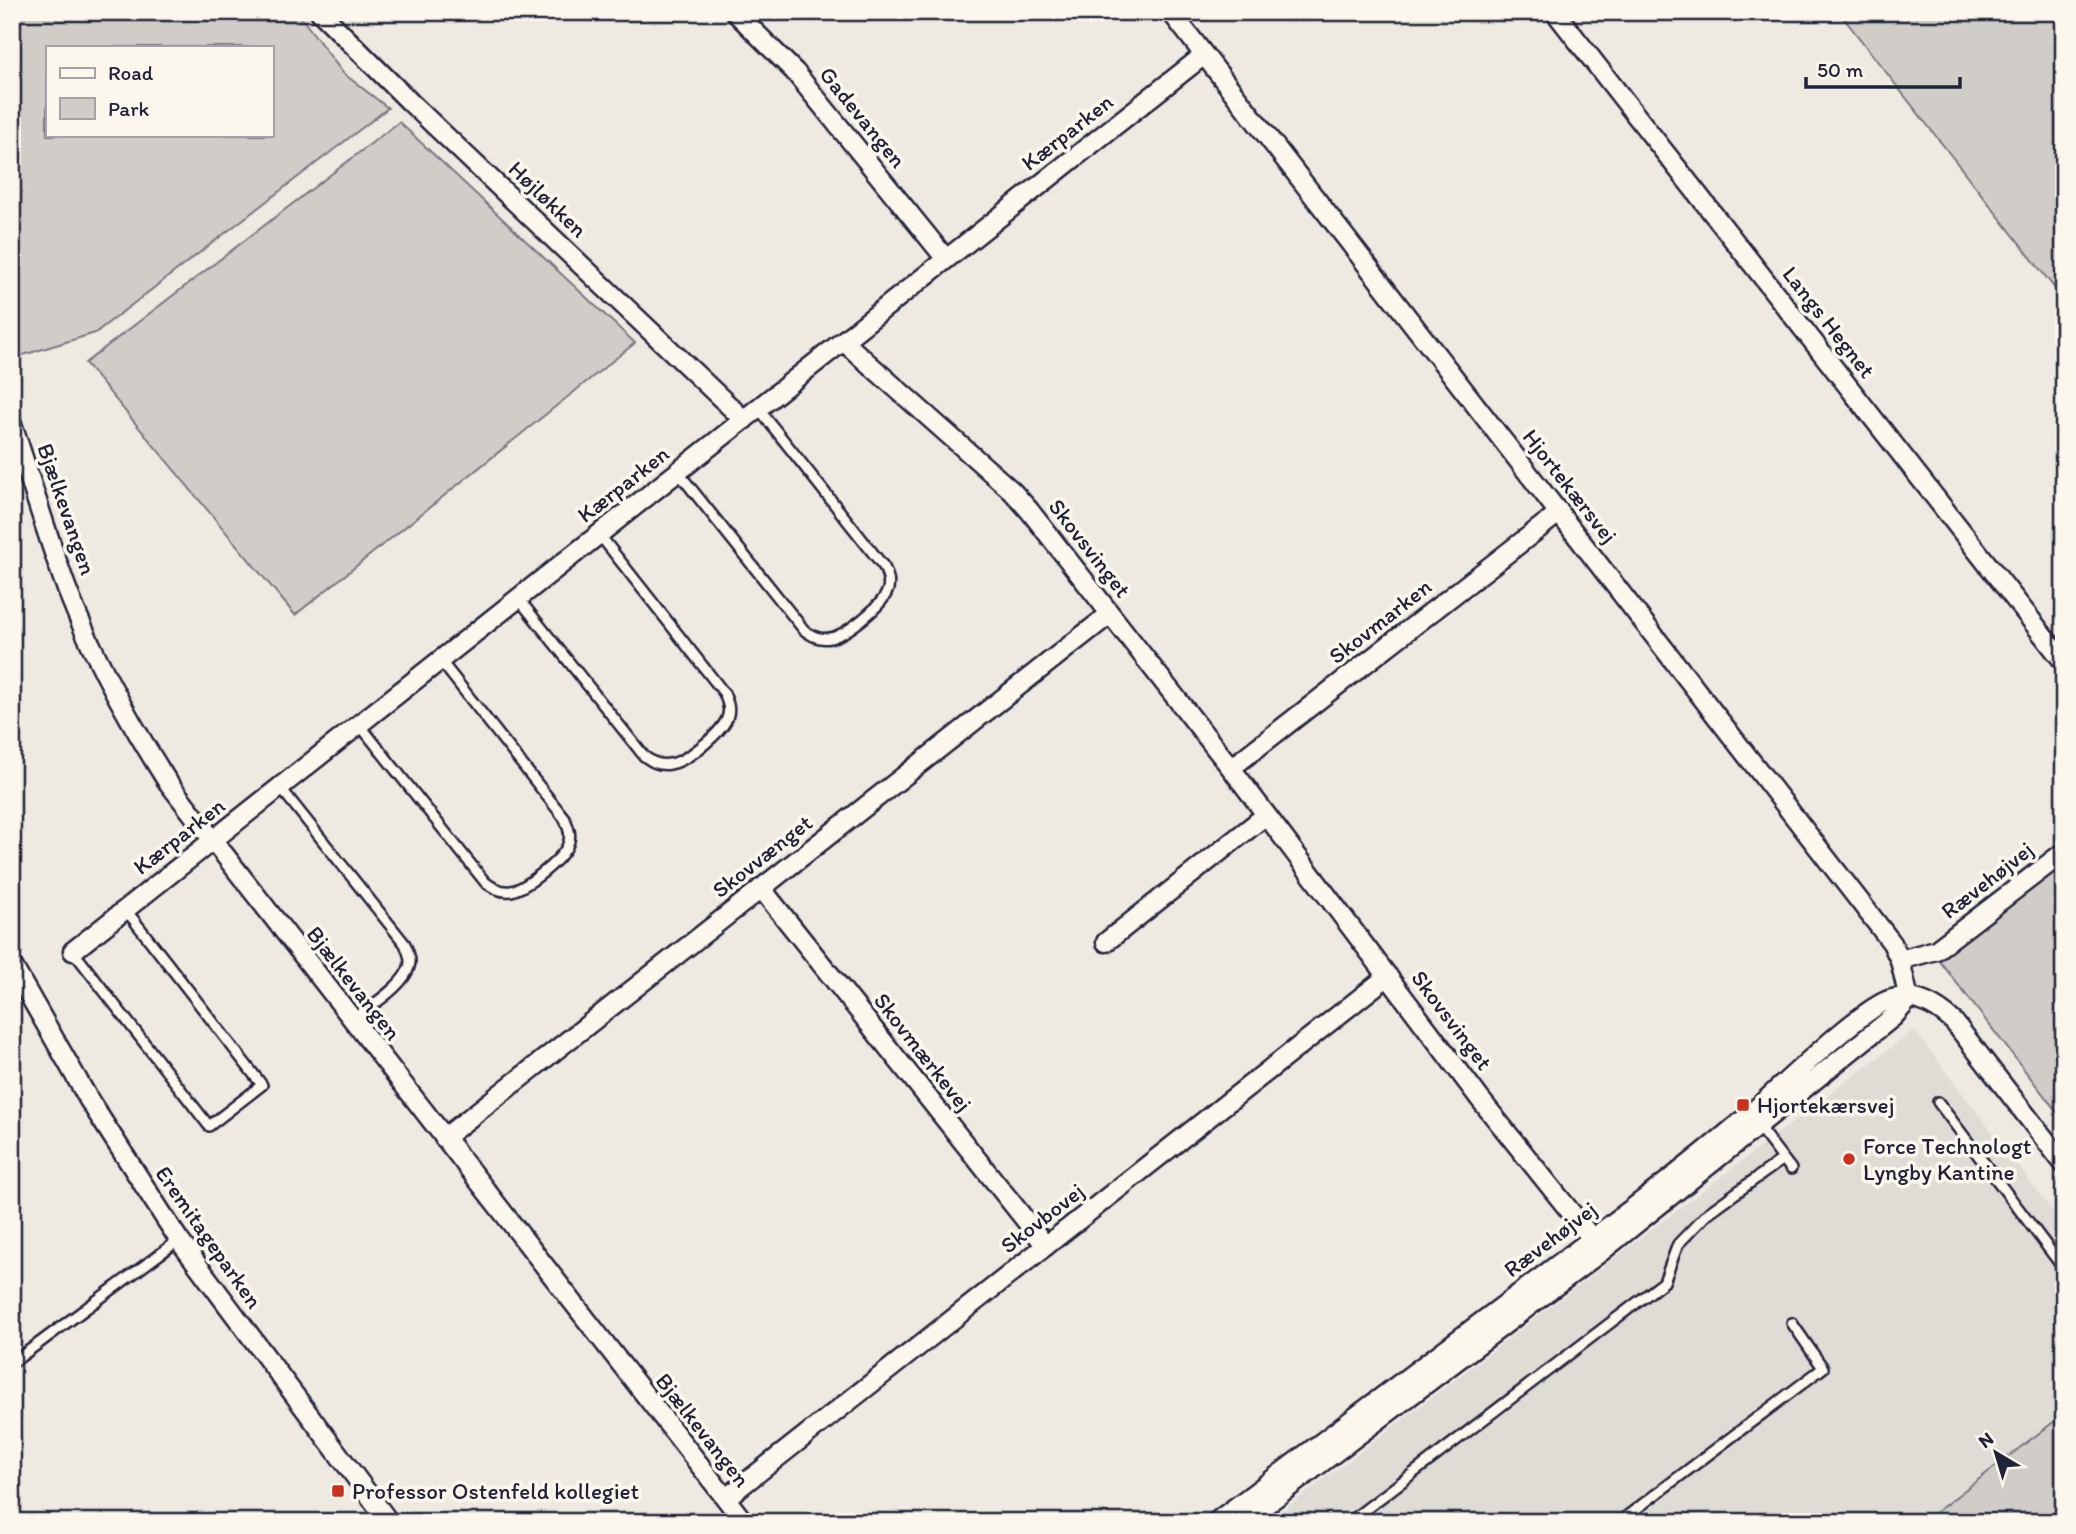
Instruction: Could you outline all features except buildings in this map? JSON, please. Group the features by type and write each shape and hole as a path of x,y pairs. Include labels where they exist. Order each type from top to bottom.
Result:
{"street":[{"name":"Højløkken","path":"320,12 421,113 744,420"},
{"name":"Gadevangen","path":"735,12 795,72 946,259"},
{"name":"Hjortekærsvej","path":"1171,12 1892,943 1914,1000"},
{"name":"Langs Hegnet","path":"1555,12 2064,662"},
{"name":"Kærparken","path":"73,951 1204,55"},
{"name":"Skovsvinget","path":"843,341 1012,491 1029,510 1231,768 1480,1099 1597,1245"},
{"name":"Bjælkevangen","path":"12,424 68,592 102,669 133,727 167,781 744,1522"},
{"name":"Skovmarken","path":"1231,768 1560,512"},
{"name":"Skovvænget","path":"444,1138 1110,614"},
{"path":"1106,942 1266,815"},
{"name":"Rævehøjvej","path":"1900,960 1936,950 2064,852"},
{"name":"Skovmærkevej","path":"761,888 1046,1246"},
{"name":"Eremitageparken","path":"12,965 89,1100 179,1240 389,1522"},
{"name":"Skovbovej","path":"726,1499 1388,976"},
{"name":"Rævehøjvej","path":"1243,1522 1597,1245 1866,1013 1892,999 1914,1000"},
{"name":"Rævehøjvej","path":"1216,1522 1758,1126 1914,1000"},
{"path":"1914,1000 1931,1004 1954,1022 2064,1164"}],"lane":[{"path":"678,472 804,630 816,638 828,639 842,635 883,601 888,589 884,567 758,408"},
{"path":"518,598 644,756 656,764 668,765 682,761 723,728 729,705 724,693 599,534"},
{"path":"359,724 485,882 497,890 509,891 523,887 564,853 570,831 565,819 440,660"},
{"path":"280,787 405,944 410,960 408,971 400,983 352,1020"},
{"path":"73,951 209,1126 262,1085 125,910"},
{"path":"1938,1102 2064,1269"},
{"path":"1758,1126 1791,1169"},
{"path":"1349,1522 1664,1282 1678,1244 1708,1213 1783,1158"},
{"path":"12,1363 179,1240"},
{"path":"1619,1522 1823,1368 1792,1323"}],"shaded area":[{"path":"1914,1030 2064,1226 2064,1414 1923,1522 1268,1522"}],"green space":[{"path":"28,12 297,12 343,73 388,108 95,333 20,356 12,331 12,28"},
{"path":"1839,12 2064,12 2064,300"},
{"path":"399,122 635,343 295,615 85,363"},
{"path":"2064,855 2064,1121 1928,946"},
{"path":"2064,1414 2064,1522 1923,1522"}],"place":[{"name":"Hjortekærsvej","path":"1743,1105"},
{"name":"Force Technologt Lyngby Kantine","path":"1849,1159"},
{"name":"Professor Ostenfeld kollegiet","path":"338,1491"}]}
